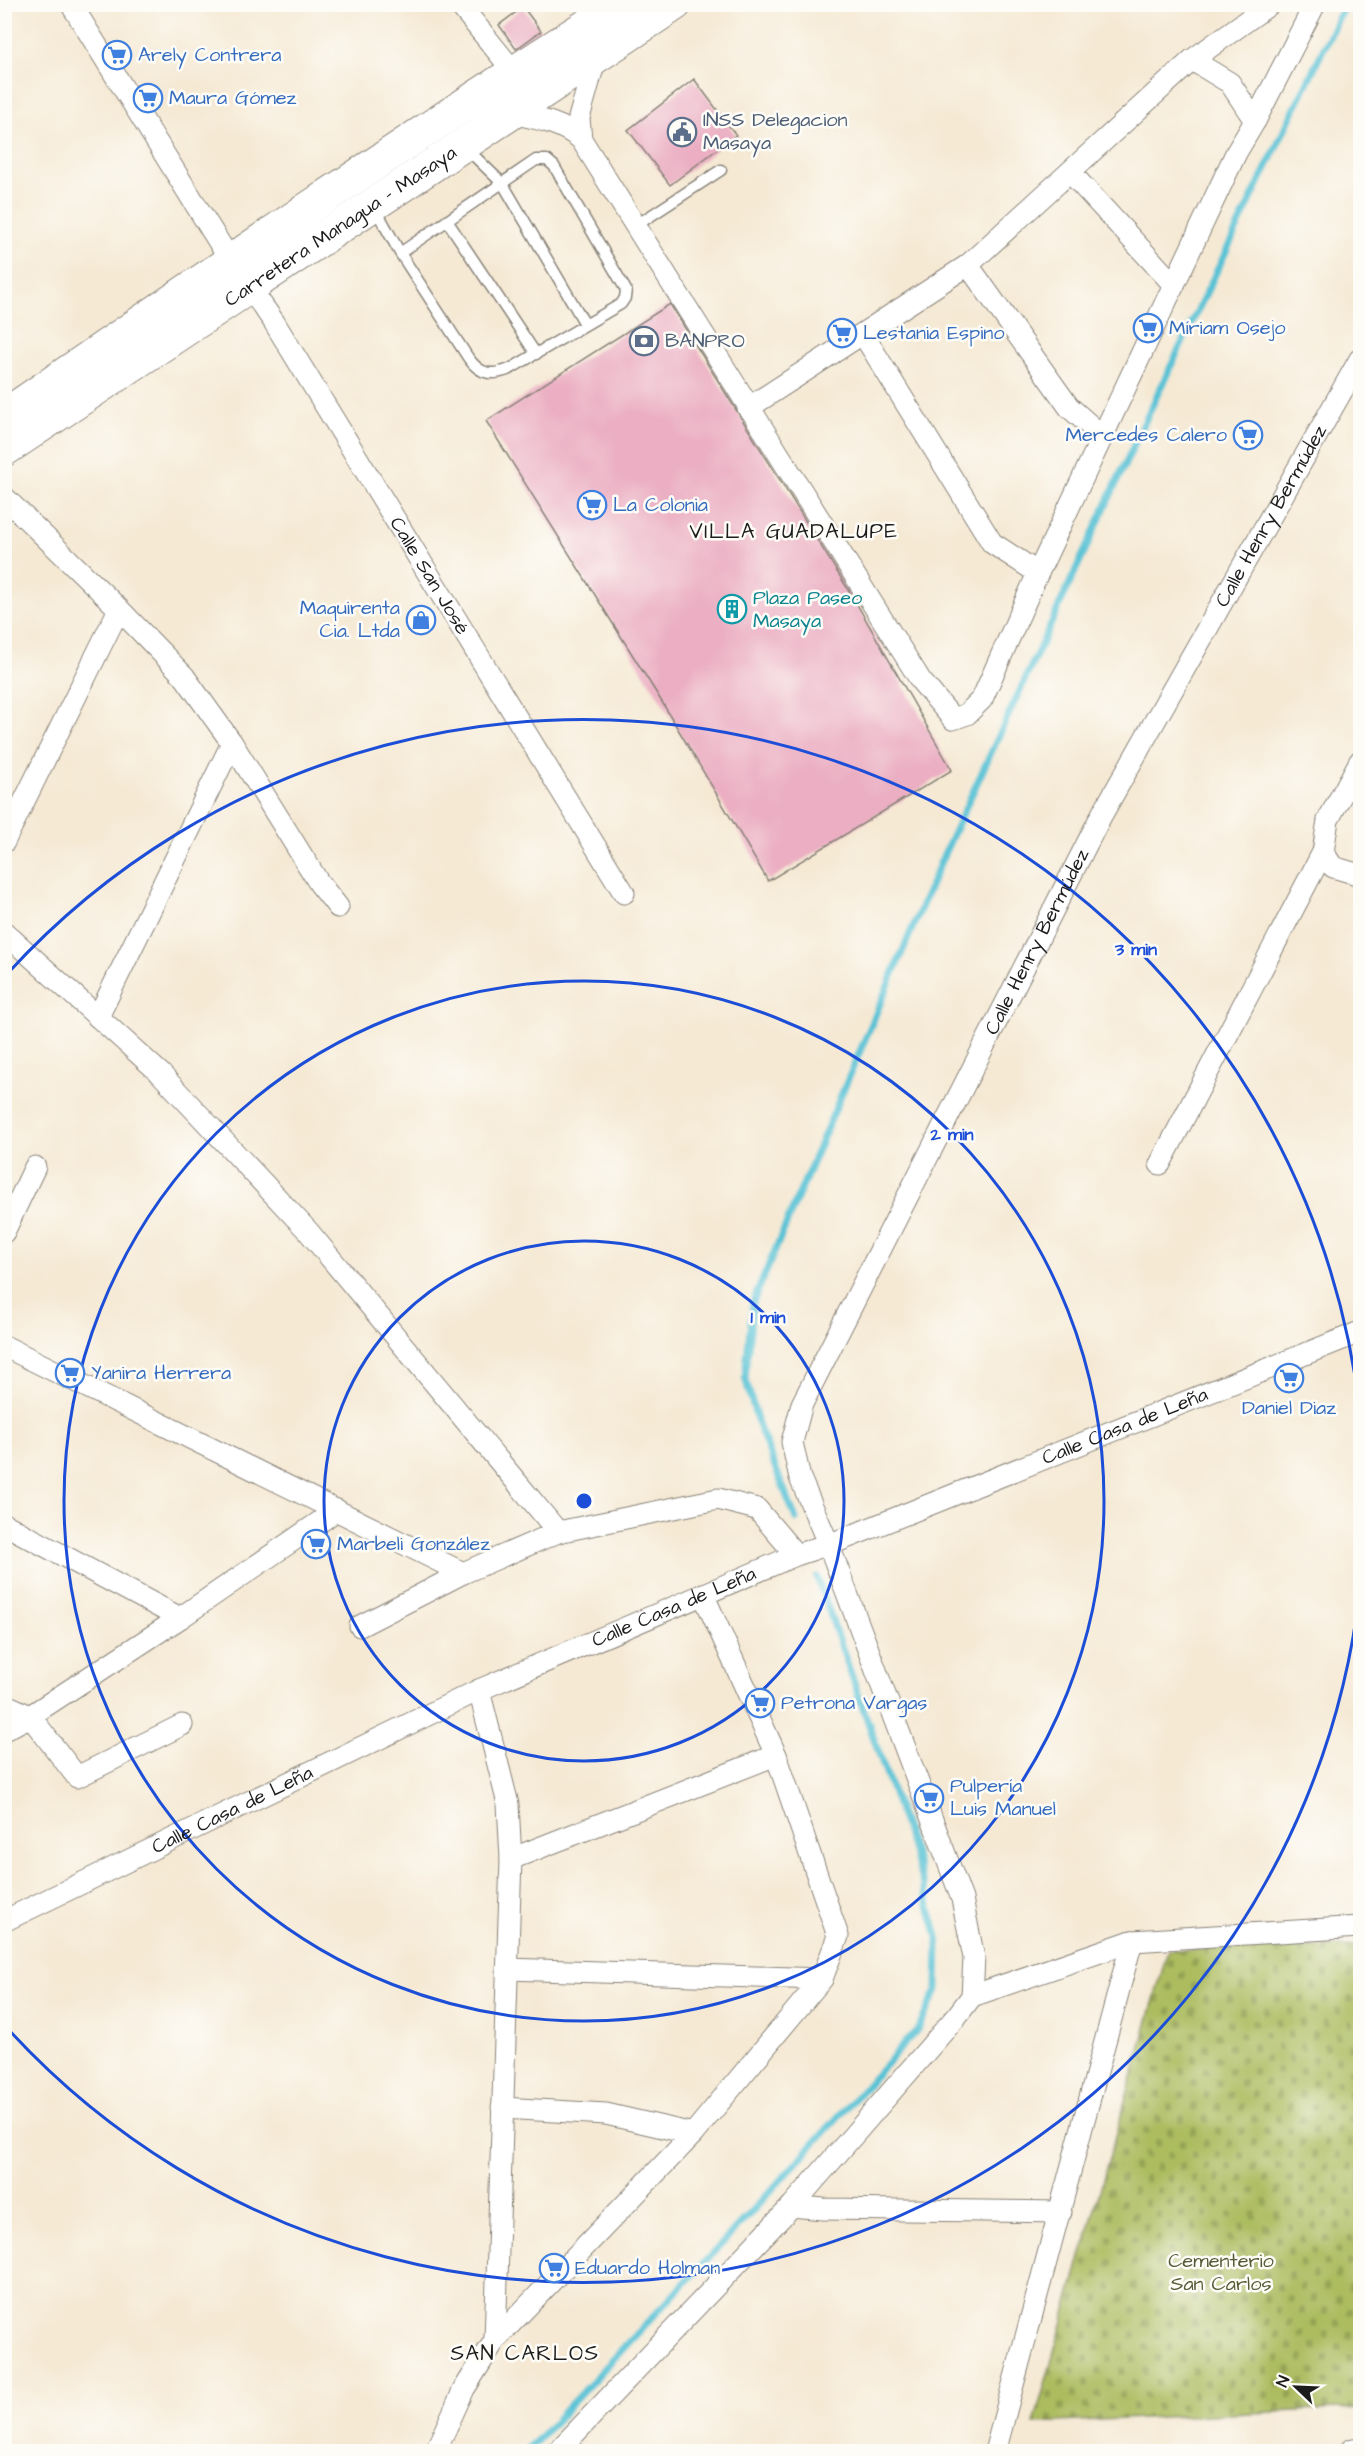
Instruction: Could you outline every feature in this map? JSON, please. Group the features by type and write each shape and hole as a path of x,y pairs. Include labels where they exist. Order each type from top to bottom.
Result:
{"highway":[{"name":"Carretera Managua - Masaya","path":"4,450 249,287 364,191 514,72 621,4"},
{"name":"Carretera Managua - Masaya","path":"4,416 230,260 364,191 463,146 675,4"}],"street":[{"name":"Calle San José","path":"71,4 230,260 274,322 624,893"},
{"path":"459,4 514,72"},
{"path":"748,408 968,265 1192,60 1270,4"},
{"path":"512,113 556,123 568,128 581,139 921,681 953,719 967,714 982,699 1038,573 1236,153 1316,4"},
{"path":"581,139 579,118 596,57"},
{"path":"1192,60 1230,83 1255,121"},
{"path":"1070,172 1174,285"},
{"path":"968,265 1069,407 1102,436"},
{"path":"862,334 992,543 1038,573"},
{"name":"Calle Henry Bermúdez","path":"972,1996 974,1958 962,1899 828,1543 800,1478 792,1442 802,1404 1101,816 1360,359"},
{"path":"4,497 184,676 232,743 319,883 338,906"},
{"path":"4,842 119,609"},
{"path":"98,1017 232,743"},
{"path":"1161,1164 1323,852 1328,820 1360,761"},
{"path":"1323,852 1333,867 1360,875"},
{"path":"4,932 160,1073 308,1231 558,1532"},
{"path":"4,1232 35,1167"},
{"name":"Calle Casa de Leña","path":"4,1921 479,1690 796,1555 841,1540 1360,1332"},
{"path":"4,1346 463,1573"},
{"path":"360,1626 463,1573 558,1532 718,1499 757,1509 796,1555"},
{"path":"4,1730 30,1716 180,1618 337,1510"},
{"path":"4,1524 180,1618"},
{"path":"435,2451 464,2389 495,2340 693,2134 822,1979 838,1936 776,1755 703,1594"},
{"path":"479,1690 508,1804 511,1860 495,2340"},
{"path":"4,1704 30,1716 77,1776 182,1725"},
{"path":"511,1860 776,1755"},
{"path":"557,2451 792,2206 972,1996 1132,1941 1360,1927"},
{"path":"995,2451 1132,1941"},
{"path":"507,1969 822,1979"},
{"path":"502,2108 606,2114 693,2134"},
{"path":"792,2206 823,2209 1061,2212"},
{"path":"1353,2451 1360,2451"}],"lane":[{"path":"463,146 503,184 585,324"},
{"path":"364,191 399,253 476,368 485,374 498,374 536,354 621,304 625,298 626,290 554,166 547,160 536,160 448,222 399,253"},
{"path":"635,226 721,170"},
{"path":"448,222 536,354"}],"green space":[{"name":"Cementerio San Carlos","path":"1360,1946 1360,2408 1034,2423 1168,1950"}],"building":[{"path":"523,7 541,31 516,49 499,25"},
{"name":"INSS Delegacion Masaya","path":"694,79 736,135 670,185 628,130"},
{"name":"Plaza Paseo Masaya","path":"670,304 851,594 952,770 768,881 662,702 486,421"}],"waterway":[{"path":"796,1519 759,1427 745,1377 753,1302 944,854 1159,391 1345,4"},
{"path":"526,2452 746,2218 918,2029 937,1990 938,1937 914,1853 817,1577"}],"place":[{"name":"Arely Contrera","path":"117,55"},
{"name":"Maura Gómez","path":"148,98"},
{"name":"INSS Delegacion Masaya","path":"682,132"},
{"name":"Míriam Osejo","path":"1148,328"},
{"name":"Lestania Espino","path":"842,333"},
{"name":"BANPRO","path":"644,341"},
{"name":"Mercedes Calero","path":"1248,435"},
{"name":"La Colonia","path":"592,505"},
{"name":"Plaza Paseo Masaya","path":"732,609"},
{"name":"Maquirenta Cia. Ltda","path":"421,620"},
{"name":"Yanira Herrera","path":"70,1373"},
{"name":"Daniel Diaz","path":"1289,1378"},
{"name":"Marbeli González","path":"316,1544"},
{"name":"Petrona Vargas","path":"760,1703"},
{"name":"Pulpería Luis Manuel","path":"929,1798"},
{"name":"Eduardo Holman","path":"554,2268"}],"district":[{"name":"VILLA GUADALUPE","path":"794,531"},
{"name":"SAN CARLOS","path":"525,2353"}]}
